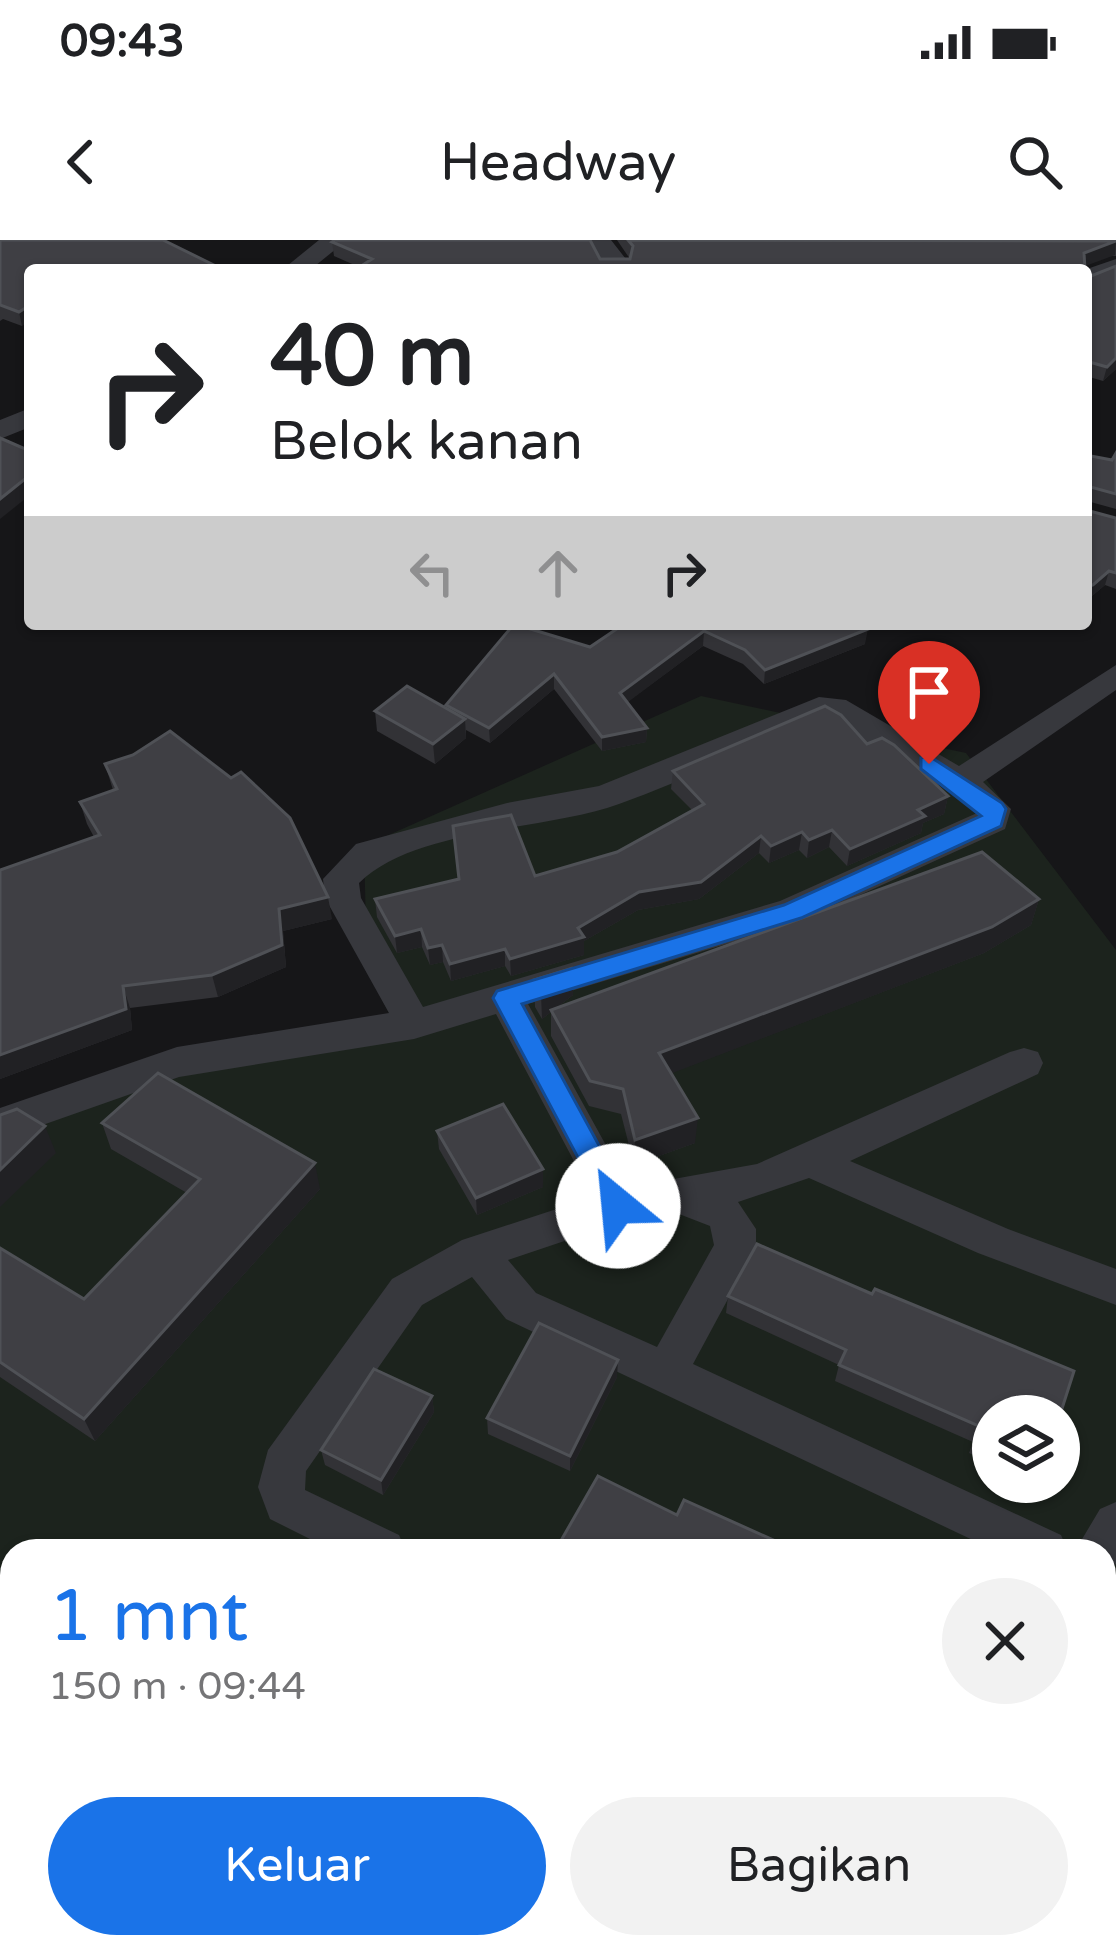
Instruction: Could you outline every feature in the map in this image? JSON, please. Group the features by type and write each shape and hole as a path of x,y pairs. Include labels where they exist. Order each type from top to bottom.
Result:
{"street":[{"path":"302,264 335,240"},
{"path":"598,240 608,247 616,264"},
{"path":"960,782 1116,675"},
{"path":"0,1124 216,1053 414,1024 792,911 929,853 996,815 960,782 836,708 818,708 606,796 507,815 368,853 341,879 343,898 414,1024"},
{"path":"506,998 618,1206"},
{"path":"358,1539 286,1504 281,1486 284,1465 407,1292 477,1253 618,1206 760,1180 1024,1063"},
{"path":"810,1161 993,1241 1116,1287"},
{"path":"667,1372 735,1247 735,1229 724,1214 680,1197"},
{"path":"477,1253 521,1306 1020,1539"}],"shaded area":[{"path":"701,696 966,753 1116,950 1116,1539 0,1539 0,1115 393,1021 367,970 364,846"}],"building":[{"path":"0,240 163,240 212,264 24,264 24,309 19,312 0,305"},
{"path":"590,240 600,259 630,259 633,246 628,240 1116,241 1084,253 1085,264 364,264 372,259 332,242"},
{"path":"1116,266 1116,358 1107,367 1092,363 1092,276"},
{"path":"0,438 24,448 24,480 0,499"},
{"path":"1116,453 1116,494 1092,487 1092,456 1112,460"},
{"path":"1092,512 1116,518 1116,573 1109,571 1093,585"},
{"path":"509,630 534,630 590,647 615,630 865,630 765,670 745,650 704,631 620,693 647,728 602,737 554,674 489,728 446,705"},
{"path":"407,686 465,719 433,744 375,711"},
{"path":"825,706 841,715 867,744 882,738 894,745 948,796 918,810 925,816 850,849 832,830 809,840 802,832 771,846 761,836 701,882 639,892 578,928 584,937 510,959 505,949 450,964 442,945 428,948 421,929 395,936 375,899 459,879 453,826 483,820 511,815 535,876 617,852 704,804 673,771"},
{"path":"170,731 231,778 241,772 290,818 328,897 279,909 282,945 212,975 123,986 126,1009 0,1055 0,870 100,835 80,802 117,789 105,764 133,755"},
{"path":"982,852 1039,899 992,927 659,1053 698,1118 635,1140 623,1089 590,1081 551,1010"},
{"path":"573,968 541,993 534,980"},
{"path":"158,1073 315,1163 84,1419 0,1362 0,1248 84,1299 200,1179 102,1123"},
{"path":"503,1104 543,1169 476,1198 437,1131"},
{"path":"17,1109 45,1126 0,1170 0,1115"},
{"path":"757,1244 872,1294 875,1289 1074,1371 1066,1395 972,1395 972,1423 839,1365 846,1350 728,1296"},
{"path":"539,1323 618,1360 570,1456 487,1418"},
{"path":"374,1369 432,1396 381,1480 321,1450"},
{"path":"598,1476 677,1515 684,1500 771,1539 562,1539"}],"route":[{"path":"618,1206 506,998 792,911 929,853 993,820 994,809 929,764"}]}
